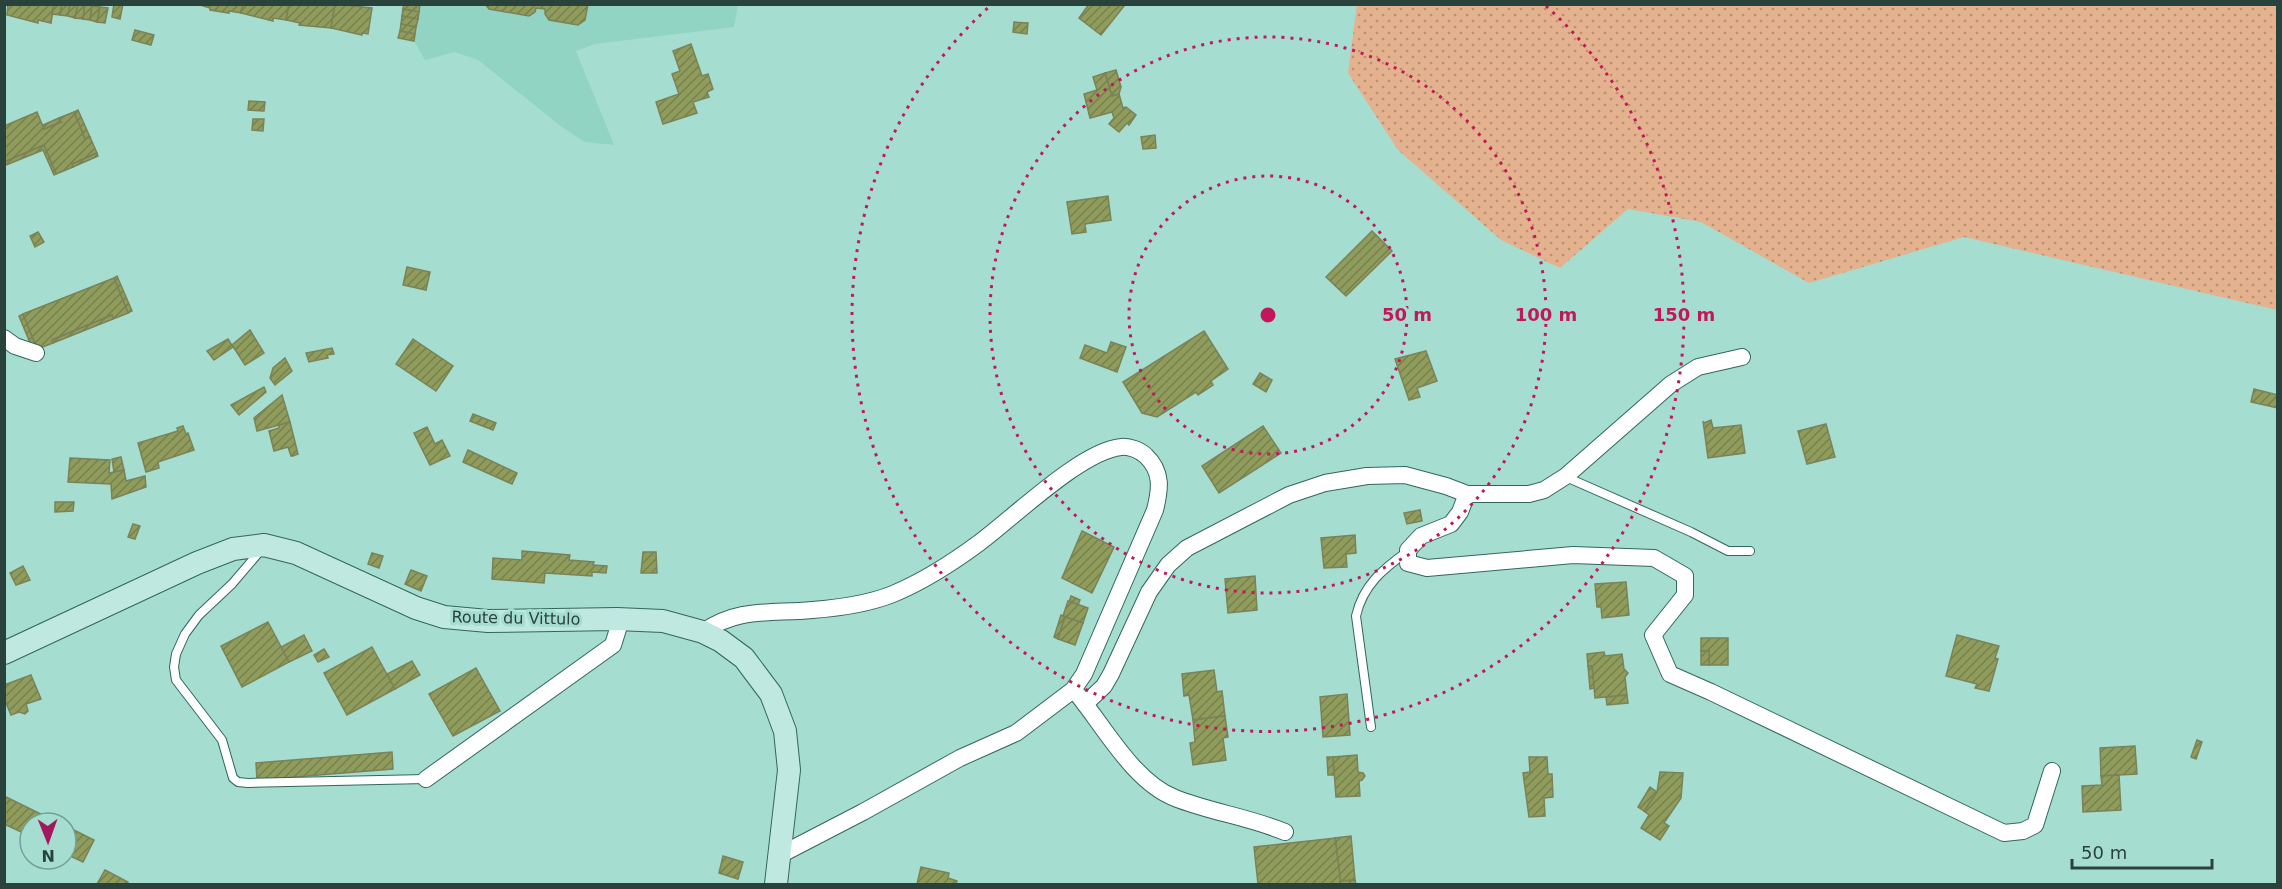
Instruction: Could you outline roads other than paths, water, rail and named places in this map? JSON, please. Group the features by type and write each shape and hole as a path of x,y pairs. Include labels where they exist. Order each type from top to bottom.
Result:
{"street":[{"path":"4,338 15,346 36,354"},
{"path":"1085,704 1104,686 1149,592 1168,565 1187,548 1216,532 1289,495 1325,483 1367,476 1405,475 1467,494 1529,494 1544,490 1566,476 1671,384 1698,367 1742,357"},
{"path":"703,632 737,615 813,610 891,595 938,572 979,543 1061,477 1096,454 1122,446 1140,451 1152,462 1159,475 1160,490 1155,510 1084,674 1073,690 1016,733 960,758 780,855"},
{"path":"1467,494 1461,512 1450,524 1421,536 1408,550 1408,563 1427,568 1573,555 1654,558 1685,576 1685,595 1653,635 1670,674 2004,833 2023,831 2034,825 2052,771"},
{"name":"Route du Vittulo","path":"4,652 197,563 233,549 264,545 296,553 416,608 444,617 488,621 617,619 663,621 703,632 721,641 744,658 771,694 785,731 789,770 776,885"},
{"path":"426,779 613,645 618,629 617,619"},
{"path":"1073,690 1131,764 1153,785 1174,798 1257,821 1285,832"}],"lane":[{"path":"1566,476 1728,551 1750,550"},
{"path":"264,545 232,584 199,615 185,634 176,654 174,667 176,680 222,740 233,778 238,782 248,783 426,779"},
{"path":"1371,727 1356,616 1360,600 1371,582 1383,569 1408,550"}]}
